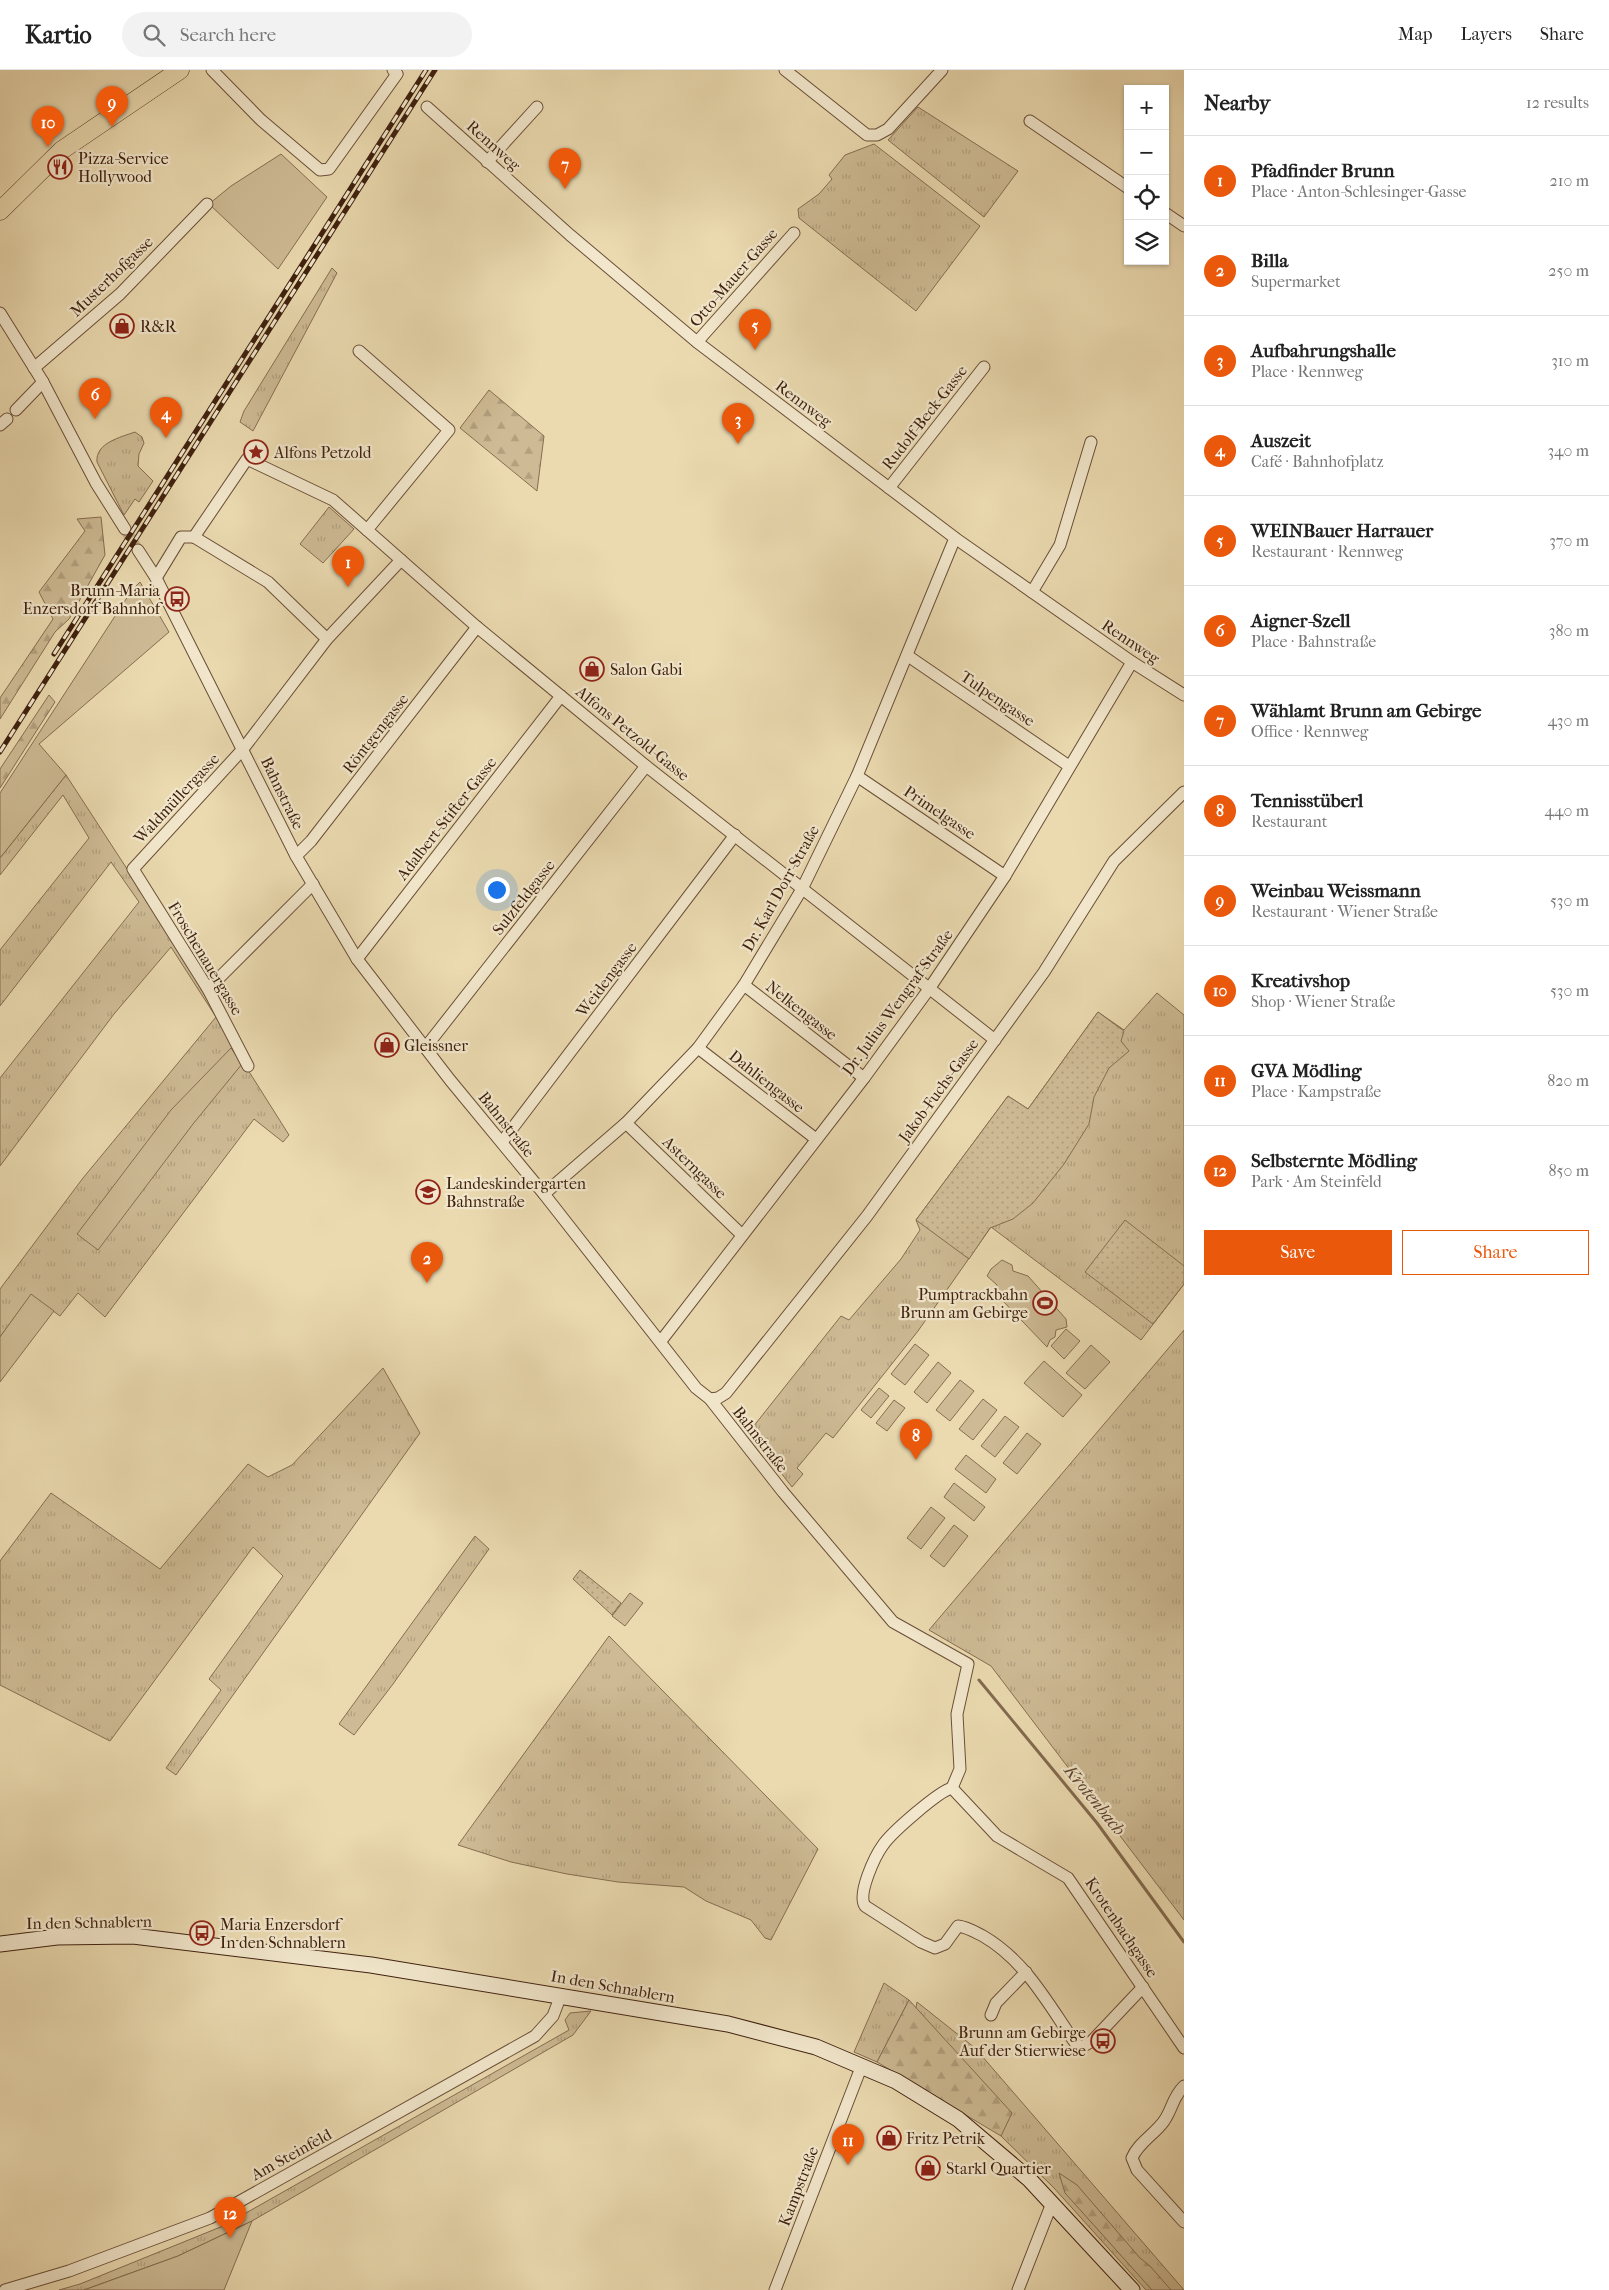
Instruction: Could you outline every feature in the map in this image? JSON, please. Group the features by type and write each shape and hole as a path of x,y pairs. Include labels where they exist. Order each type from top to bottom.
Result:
{"main road":[{"path":"156,88 164,70"},
{"path":"0,211 62,150 180,70"}],"street":[{"path":"212,70 260,120 320,170 329,169 395,72"},
{"path":"785,70 867,135 877,135 888,129 942,70"},
{"name":"Rennweg","path":"427,107 487,162 697,342 955,538 1132,662 1184,695"},
{"path":"487,162 537,107"},
{"path":"1030,121 1124,185"},
{"name":"Musterhofgasse","path":"34,368 120,294 207,204"},
{"path":"1169,216 1184,226"},
{"name":"Otto-Mauer-Gasse","path":"697,342 794,233"},
{"path":"0,313 43,382 96,483 125,529"},
{"path":"359,351 449,430 366,530"},
{"name":"Rudolf-Beck-Gasse","path":"889,488 984,367"},
{"path":"16,410 43,382"},
{"path":"1032,592 1060,545 1091,442"},
{"name":"Alfons Petzold-Gasse","path":"194,537 247,459 333,500 477,628 646,766 995,1040"},
{"path":"156,578 181,537 194,537 268,582 327,640"},
{"name":"Dr. Karl Dorr-Straße","path":"544,1194 626,1123 698,1048 744,985 802,889 857,776 955,538"},
{"name":"Bahnstraße","path":"138,550 156,578 296,856 357,959 425,1048 544,1194 696,1388 710,1399 782,1492 893,1622 968,1664 957,1714 960,1769 952,1788"},
{"name":"Waldmüllergasse","path":"133,869 243,749 327,640 401,560"},
{"name":"Röntgengasse","path":"296,856 311,841 477,628"},
{"name":"Tulpengasse","path":"908,656 1069,766"},
{"name":"Dr. Julius Wengraf-Straße","path":"661,1342 864,1078 929,989 1005,876 1132,662"},
{"name":"Adalbert-Stifter-Gasse","path":"357,959 561,696"},
{"name":"Sulzfeldgasse","path":"425,1048 646,766"},
{"name":"Primelgasse","path":"857,776 1005,876"},
{"name":"Jakob-Fuchs-Gasse","path":"710,1399 718,1398 726,1393 867,1216 1044,972 1114,861 1184,792"},
{"name":"Weidengasse","path":"502,1142 735,835"},
{"name":"Froschenauergasse","path":"133,869 208,989 248,1066"},
{"path":"208,989 313,884"},
{"name":"Nelkengasse","path":"744,985 864,1078"},
{"name":"Dahliengasse","path":"698,1048 816,1139"},
{"name":"Asterngasse","path":"626,1123 742,1236"},
{"path":"952,1788 937,1796 882,1846 863,1892 863,1902 877,1914 935,1948 945,1944 956,1928 964,1926 998,1945 1035,1982 1076,2044 1082,2047 1092,2041 1143,1987"},
{"name":"Krotenbachgasse","path":"952,1788 992,1832 1068,1878 1184,2048"},
{"name":"In den Schnablern","path":"0,1944 62,1937 154,1938 371,1965 728,2024 816,2047 896,2081 958,2119 1006,2158 1052,2203 1132,2290"},
{"path":"991,2015 996,2003 1026,1972"},
{"name":"Am Steinfeld","path":"5,2290 69,2271 210,2218 535,2036 553,2016 561,1995"},
{"name":"Kampstraße","path":"776,2290 862,2065"},
{"path":"1184,2086 1174,2097 1163,2123 1137,2150 1132,2158 1137,2170 1184,2222"},
{"path":"1018,2290 1052,2203"}],"green space":[{"path":"918,107 1018,171 984,217 888,140"},
{"path":"874,144 980,226 916,311 799,218 798,209 819,194 832,179 829,175 845,155"},
{"path":"281,154 327,197 278,269 209,204 231,186"},
{"path":"332,268 337,273 253,431 240,422 244,411"},
{"path":"489,390 544,436 537,491 460,428"},
{"path":"135,432 142,437 144,443 139,454 138,466 153,481 139,502 135,499 124,515 97,462 97,455 104,445"},
{"path":"329,507 354,529 323,563 300,544"},
{"path":"101,517 105,555 69,619 55,632 0,719 0,698 53,619 39,592 85,531 77,519"},
{"path":"140,582 169,632 39,744 66,775 0,858 0,793 132,590"},
{"path":"49,695 55,702 0,788 0,769"},
{"path":"66,775 207,992 248,1070 289,1135 283,1142 254,1119 105,1317 78,1293 60,1316 31,1295 0,1337 0,1289 83,1178 216,1017 171,947 114,1014 0,1166 0,1078 139,902 111,862 0,1006 0,950 89,838 63,795 0,875 0,858"},
{"path":"1157,993 1184,1015 1184,1284 1141,1340 991,1227 918,1331 833,1438 826,1433 797,1468 803,1474 792,1487 749,1432 841,1316 849,1320 901,1259 920,1230 916,1220 1008,1096 1028,1109 1098,1012 1124,1030"},
{"path":"1098,1012 1124,1031 1121,1041 1129,1051 1109,1068 1094,1097 1089,1124 1064,1164 1033,1203 1013,1219 990,1228 969,1259 916,1220 1008,1096 1028,1109"},
{"path":"231,1048 242,1064 193,1124 98,1250 77,1234 171,1110"},
{"path":"1125,1220 1184,1266 1184,1284 1153,1324 1085,1272"},
{"name":"Pumptrackbahn Brunn am Gebirge","path":"1002,1260 1012,1265 1013,1271 1028,1276 1066,1319 1067,1327 1056,1330 1055,1337 1050,1340 1047,1347 1001,1299 996,1289 997,1285 987,1276 991,1269"},
{"path":"31,1294 54,1311 0,1382 0,1337"},
{"path":"1066,1329 1080,1341 1064,1359 1051,1346"},
{"path":"1184,1330 1184,1920 991,1666 929,1630"},
{"path":"915,1344 929,1355 905,1385 891,1374"},
{"path":"1091,1345 1110,1362 1085,1389 1066,1373"},
{"path":"1044,1361 1082,1395 1063,1417 1024,1383"},
{"path":"938,1362 951,1373 927,1403 914,1392"},
{"path":"383,1368 420,1433 176,1775 166,1768 221,1690 209,1679 283,1576 253,1547 110,1741 0,1685 0,1561 51,1493 160,1569 248,1464 268,1477 292,1465"},
{"path":"960,1380 974,1391 950,1421 936,1410"},
{"path":"879,1388 889,1396 871,1418 861,1410"},
{"path":"983,1399 997,1410 973,1440 959,1429"},
{"path":"894,1400 905,1408 887,1431 876,1423"},
{"path":"1005,1416 1019,1427 995,1457 981,1446"},
{"path":"1027,1433 1041,1444 1017,1474 1003,1463"},
{"path":"966,1455 996,1479 986,1493 955,1469"},
{"path":"954,1483 985,1507 974,1521 944,1497"},
{"path":"931,1507 945,1518 921,1549 907,1538"},
{"path":"954,1525 968,1536 944,1567 930,1556"},
{"path":"475,1536 489,1549 393,1684 354,1735 339,1724"},
{"path":"580,1570 621,1603 612,1615 573,1579"},
{"path":"630,1593 643,1603 625,1626 612,1616"},
{"path":"609,1636 818,1849 771,1940 765,1938 751,1920 706,1901 684,1887 618,1882 567,1874 511,1862 458,1845"},
{"path":"884,1983 909,2000 877,2062 854,2052"},
{"path":"909,2000 1012,2113 1001,2136 877,2062"},
{"path":"917,2002 975,2048 1184,2290 1146,2290 1054,2188 1001,2136 910,2039"},
{"path":"591,2011 573,2035 252,2221 178,2256 84,2290 59,2290 80,2284 223,2226 569,2030 565,2020 570,2013"},
{"path":"1059,2173 1077,2185 1140,2258 1150,2266 1171,2290 1152,2290 1065,2193"},
{"path":"252,2221 224,2290 84,2290 178,2256"}],"waterway":[{"name":"Krotenbach","path":"979,1680 1097,1823 1184,1942"}],"tunnel":[{"path":"125,529 138,550"}],"railway":[{"path":"54,654 426,70"},
{"path":"0,752 435,70"}],"place":[{"name":"Weinbau Weissmann","path":"112,127"},
{"name":"Kreativshop","path":"48,147"},
{"name":"Pizza-Service Hollywood","path":"60,167"},
{"name":"Wählamt Brunn am Gebirge","path":"565,189"},
{"name":"R&R","path":"122,326"},
{"name":"WEINBauer Harrauer","path":"755,350"},
{"name":"Aigner-Szell","path":"95,419"},
{"name":"Auszeit","path":"166,438"},
{"name":"Aufbahrungshalle","path":"738,444"},
{"name":"Alfons Petzold","path":"256,452"},
{"name":"Pfadfinder Brunn","path":"348,587"},
{"name":"Brunn-Maria Enzersdorf Bahnhof","path":"177,599"},
{"name":"Salon Gabi","path":"592,669"},
{"name":"Gleissner","path":"387,1045"},
{"name":"Landeskindergarten Bahnstraße","path":"428,1192"},
{"name":"Billa","path":"427,1283"},
{"name":"Pumptrackbahn Brunn am Gebirge","path":"1045,1303"},
{"name":"Tennisstüberl","path":"916,1460"},
{"name":"Maria Enzersdorf In den Schnablern","path":"202,1933"},
{"name":"Brunn am Gebirge Auf der Stierwiese","path":"1103,2041"},
{"name":"Fritz Petrik","path":"889,2138"},
{"name":"GVA Mödling","path":"848,2165"},
{"name":"Starkl Quartier","path":"928,2168"},
{"name":"Selbsternte Mödling","path":"230,2238"}]}
